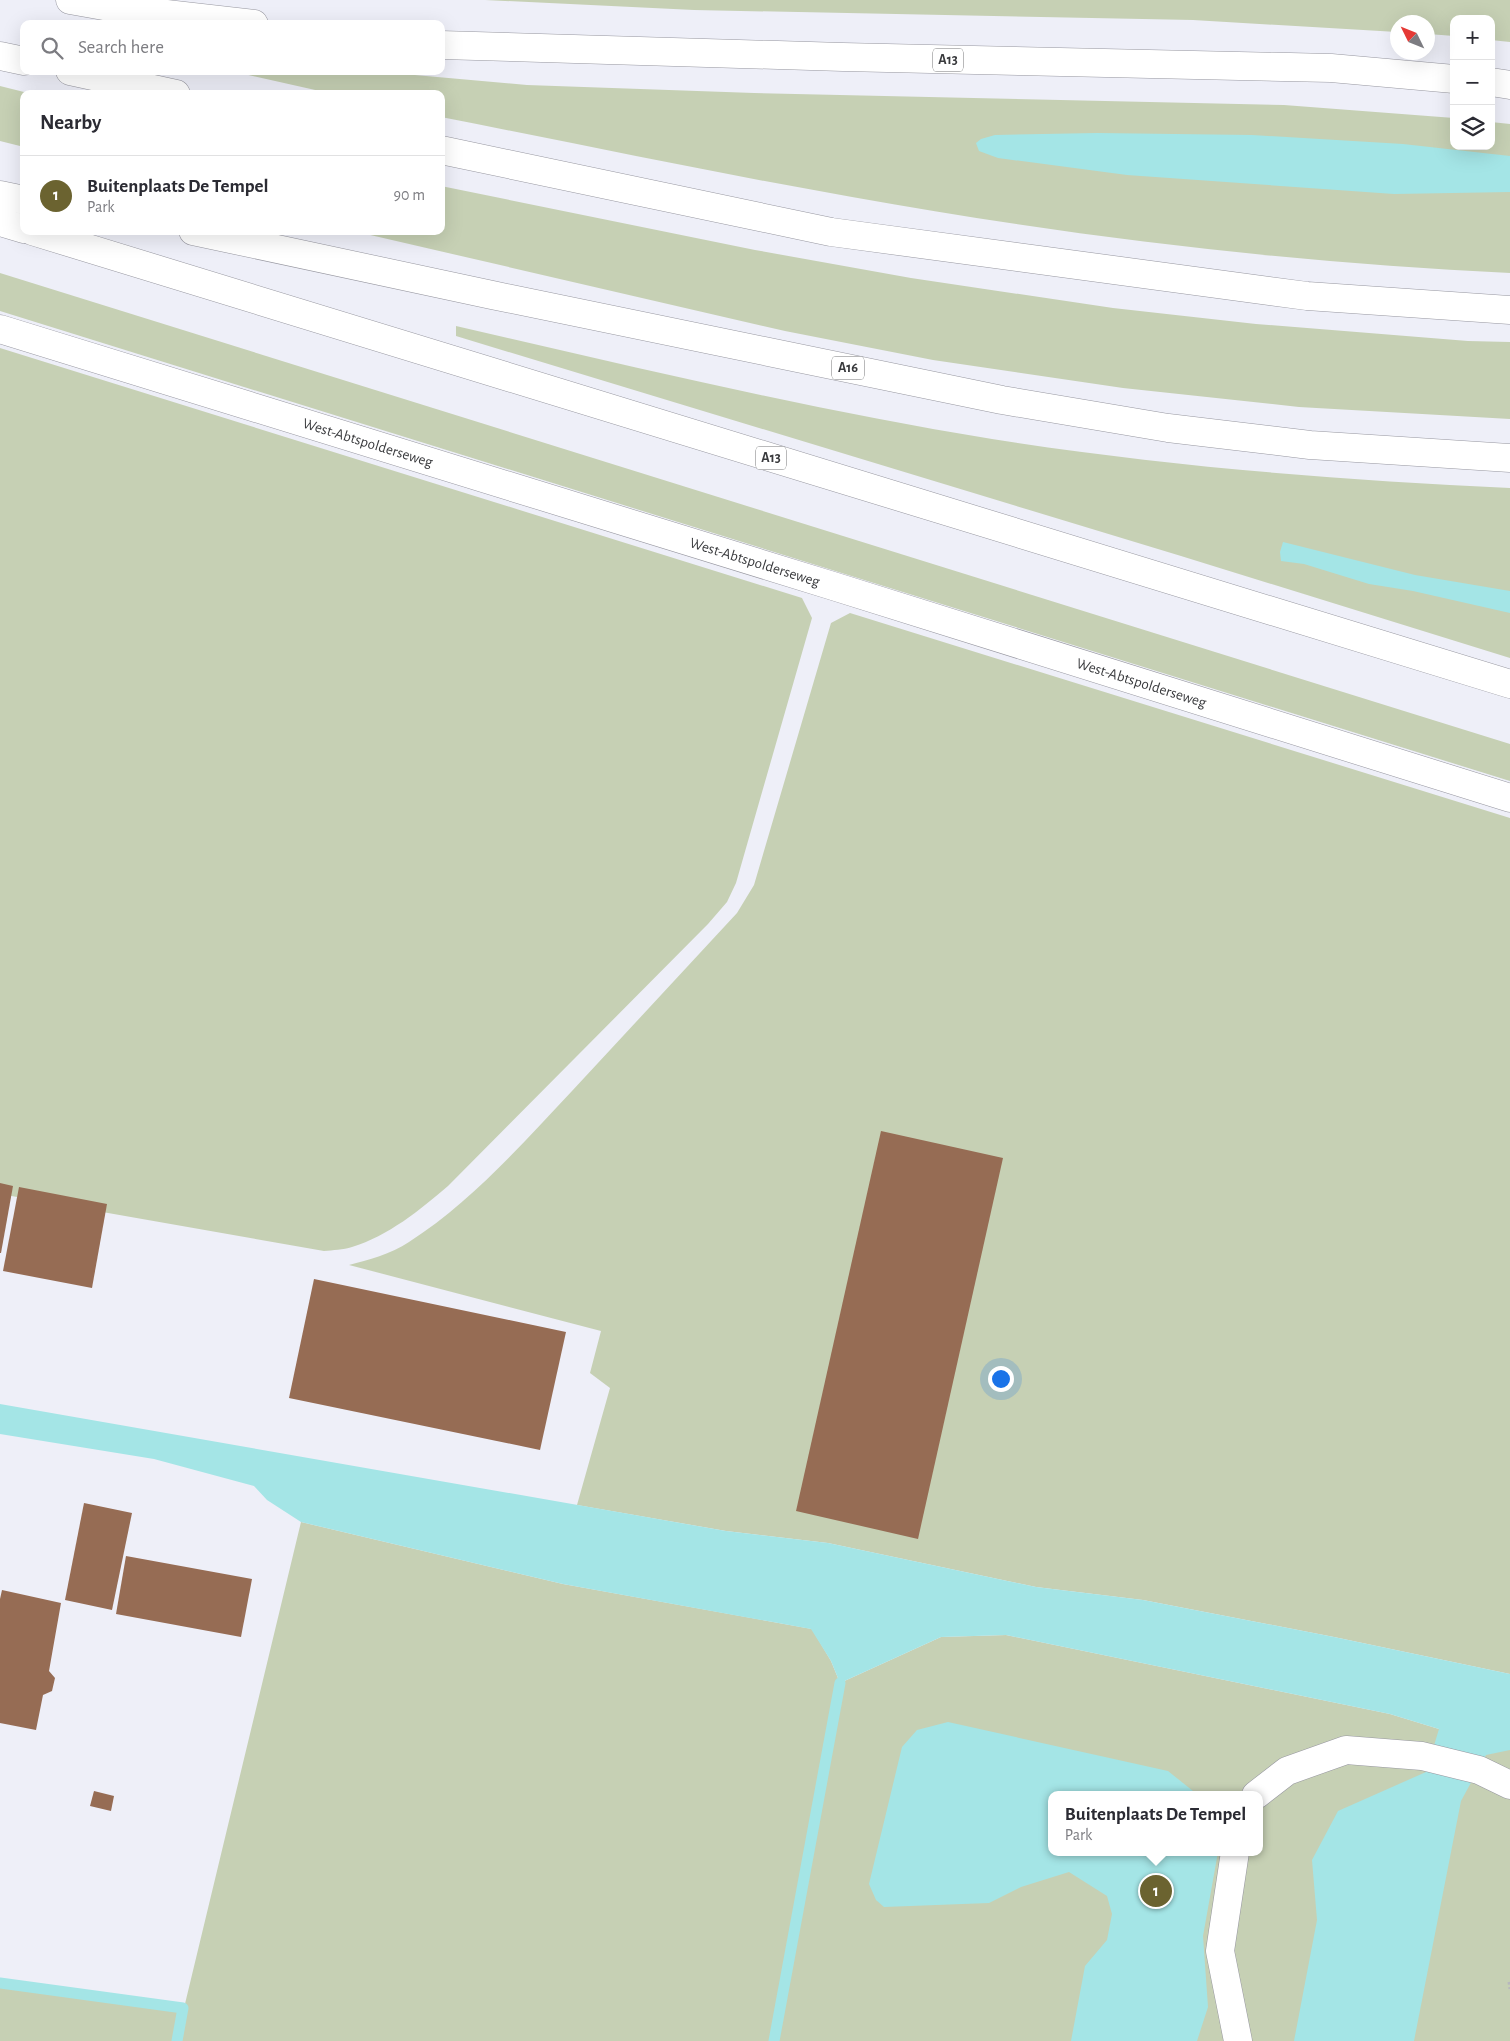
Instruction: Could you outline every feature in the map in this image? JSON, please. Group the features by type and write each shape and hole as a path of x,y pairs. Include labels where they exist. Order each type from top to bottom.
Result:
{"main road":[{"path":"70,0 115,8 219,20"},
{"name":"A13","path":"445,45 843,57 1331,68 1450,78"},
{"path":"0,56 20,60"},
{"path":"88,75 158,90"},
{"path":"1495,83 1510,85"},
{"path":"445,151 831,232 1307,296 1510,310"},
{"path":"0,196 20,199"},
{"path":"0,222 20,228"},
{"name":"A13","path":"45,235 1510,684"},
{"name":"A16","path":"212,235 1002,400 1168,428 1310,445 1510,458"},
{"name":"West-Abtspolderseweg","path":"0,329 833,586 1510,798"},
{"path":"1261,1791 1287,1771 1346,1750 1422,1756 1479,1770 1510,1785"},
{"path":"1234,1856 1220,1951 1238,2041"}],"path":[{"path":"1509,1982 1510,1989"}],"green space":[{"path":"485,0 1510,0 1510,42 1495,40 1495,15 1450,15 1450,36 1435,35 1435,15 1390,15 1390,32 1193,20 694,10"},
{"path":"249,75 415,75 527,85 754,93 1284,105 1450,118 1450,150 1495,150 1495,122 1510,124 1510,273 1345,262 1180,246 1016,224 852,197 445,118 445,90 315,90"},
{"path":"0,86 20,91 20,146 0,141"},
{"path":"445,187 755,250 911,278 1113,308 1256,324 1468,341 1510,342 1510,419 1299,407 1123,388 933,360 785,331 370,235 445,235"},
{"path":"0,273 1510,744 1510,781 0,311"},
{"path":"456,326 656,372 857,415 1057,449 1250,471 1510,488 1510,658 456,336"},
{"path":"0,348 802,598 812,618 736,883 727,902 708,924 448,1186 403,1221 365,1242 345,1249 324,1251 0,1194"},
{"path":"850,613 1510,818 1510,1674 1143,1600 1036,1587 828,1543 726,1531 577,1505 610,1388 590,1373 601,1331 349,1265 395,1250 409,1242 475,1191 534,1131 737,913 754,885 831,623"},
{"path":"301,1522 563,1584 812,1629 831,1661 840,1683 941,1637 1006,1635 1390,1714 1439,1729 1510,1740 1510,2041 0,2041 0,1983 184,2008"}],"water":[{"path":"1097,133 1252,135 1403,144 1510,156 1510,192 1394,194 1127,175 998,158 979,151 976,143 981,139 995,135"},
{"path":"1283,542 1415,575 1510,591 1510,613 1413,591 1369,584 1304,564 1281,561 1280,552"},
{"path":"0,1404 726,1531 828,1543 1036,1587 1143,1600 1510,1674 1510,1750 1486,1755 1461,1801 1414,2041 1294,2041 1317,1920 1312,1860 1338,1811 1426,1772 1439,1729 1390,1714 1006,1635 941,1637 840,1683 831,1661 811,1629 563,1584 301,1522 267,1500 254,1486 154,1459 0,1434"},
{"path":"948,1722 1168,1771 1193,1791 1048,1791 1048,1856 1217,1856 1203,1936 1208,2007 1197,2041 1071,2041 1085,1966 1107,1940 1112,1914 1107,1896 1069,1872 1021,1887 989,1903 884,1907 876,1900 869,1884 902,1747 917,1730"}],"building":[{"path":"881,1131 1003,1158 918,1539 796,1511"},
{"path":"0,1183 13,1186 1,1253 0,1253"},
{"path":"19,1187 107,1204 92,1288 3,1271"},
{"path":"314,1279 566,1332 540,1450 289,1398"},
{"path":"84,1503 132,1513 112,1610 65,1600"},
{"path":"126,1556 252,1579 241,1637 116,1614"},
{"path":"2,1590 61,1603 49,1671 55,1678 52,1691 43,1695 36,1730 0,1723 0,1599"},
{"path":"94,1791 114,1796 111,1811 90,1806"}],"waterway":[{"path":"774,2041 840,1683"},
{"path":"0,1983 183,2008 177,2041"}],"place":[{"name":"Buitenplaats De Tempel","path":"1156,1891"}]}
